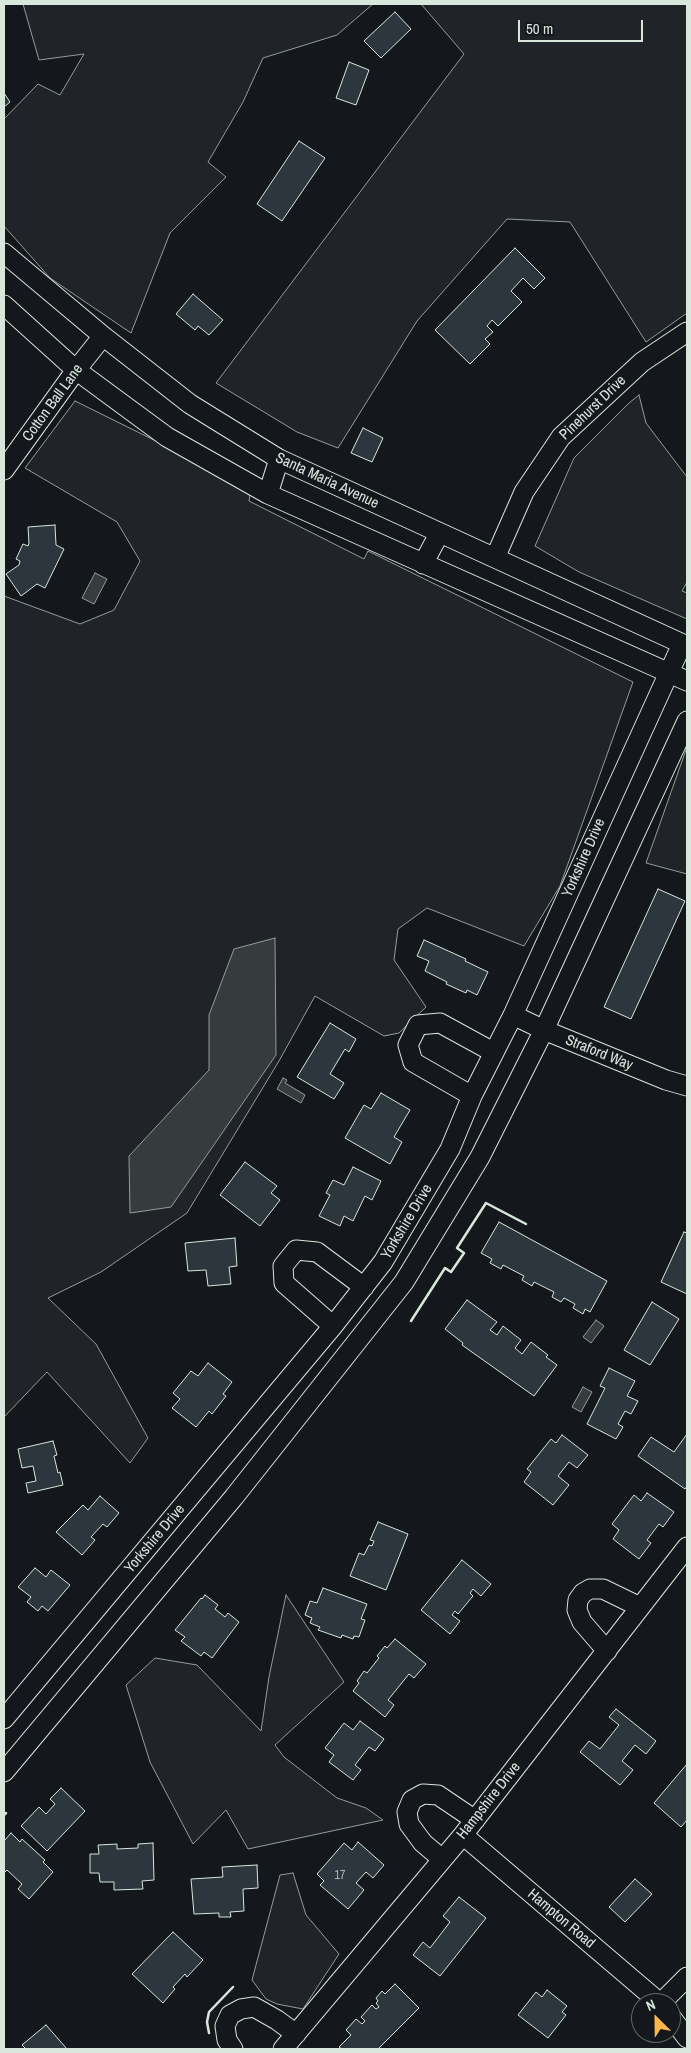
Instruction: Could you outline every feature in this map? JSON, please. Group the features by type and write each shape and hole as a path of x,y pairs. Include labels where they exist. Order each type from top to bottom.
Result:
{"street":[{"name":"Santa Maria Avenue","path":"4,253 102,336 190,404 279,459 439,534 496,558 685,645"},
{"path":"4,305 76,370 168,437 268,494 687,681"},
{"name":"Pinehurst Drive","path":"496,558 524,492 561,437 642,362 687,332"},
{"name":"Cotton Ball Lane","path":"4,470 102,336"},
{"path":"268,494 279,459"},
{"path":"423,564 439,534"},
{"name":"Yorkshire Drive","path":"4,1719 333,1326 383,1262 450,1149 472,1096 513,1015 669,673 685,645"},
{"name":"Yorkshire Drive","path":"4,1772 81,1682 220,1512 404,1282 480,1157 544,1030 687,721"},
{"name":"Straford Way","path":"513,1015 544,1030 666,1080 687,1086"},
{"path":"472,1096 413,1062 408,1045 418,1025 440,1023 493,1052"},
{"path":"333,1326 284,1283 283,1266 296,1250 317,1252 364,1288"},
{"path":"195,1491 220,1512"},
{"name":"Hampshire Drive","path":"283,2049 463,1835 687,1547"},
{"path":"607,1651 582,1622 577,1610 578,1600 583,1593 590,1589 603,1589 640,1607"},
{"path":"442,1859 423,1843 409,1824 407,1812 412,1800 423,1794 438,1795 475,1820"},
{"name":"Hampton Road","path":"463,1835 649,1993"},
{"path":"671,1993 687,1977"},
{"path":"234,2049 227,2040 225,2026 230,2015 241,2010 254,2007 277,2020 296,2034"}],"shaded area":[{"path":"23,4 373,4 337,35 263,58 243,102 208,162 226,177 170,233 131,333 50,278 4,226 4,119 38,84 60,95 84,54 39,60"},
{"path":"421,4 687,4 687,313 646,342 570,222 507,219 417,321 338,448 297,432 216,383 464,54"},
{"path":"639,395 646,423 687,477 687,582 682,591 687,593 687,619 579,572 535,546 574,458"},
{"path":"75,401 251,488 249,501 364,559 368,551 633,682 560,886 524,946 427,908 398,929 394,960 426,1007 399,1033 384,1036 315,996 279,1061 187,1213 101,1272 48,1298 96,1344 148,1438 130,1463 47,1372 4,1417 4,596 80,624 114,610 140,561 117,522 25,468"},
{"path":"95,573 107,579 94,604 82,598"},
{"path":"687,747 687,874 646,863"},
{"path":"275,938 276,1055 171,1207 130,1213 129,1156 209,1070 209,1015 234,949"},
{"path":"283,1078 287,1080 285,1083 305,1095 301,1103 277,1089"},
{"path":"596,1320 604,1326 591,1343 583,1337"},
{"path":"583,1387 592,1392 581,1412 572,1407"},
{"path":"286,1595 344,1682 275,1745 284,1757 337,1798 366,1808 383,1820 248,1849 226,1810 193,1844 150,1762 126,1685 155,1658 197,1665 261,1731 269,1677"},
{"path":"293,1873 306,1915 339,1954 303,2009 277,2004 266,1999 252,1980 280,1875"}],"building":[{"path":"395,12 411,29 381,58 364,41"},
{"path":"349,62 369,70 356,105 336,98"},
{"path":"4,93 10,102 4,107"},
{"path":"299,141 325,158 282,221 257,204"},
{"path":"515,248 545,278 534,289 523,278 511,291 522,302 498,326 492,320 487,326 493,332 485,339 490,344 470,364 435,330"},
{"path":"193,294 223,320 209,335 198,326 195,330 176,314"},
{"path":"363,428 383,438 372,462 351,453"},
{"path":"55,525 56,545 64,549 45,588 37,584 21,596 6,574 19,565 20,561 16,559 23,544 28,546 28,527"},
{"path":"658,889 685,901 631,1019 604,1007"},
{"path":"424,940 466,959 465,961 488,972 477,995 467,990 466,993 446,984 447,982 425,971 429,961 417,956"},
{"path":"330,1023 356,1039 349,1052 345,1049 330,1074 344,1083 334,1099 297,1077"},
{"path":"381,1093 410,1110 394,1137 402,1142 390,1164 345,1138 364,1105 371,1109"},
{"path":"245,1162 277,1186 271,1193 280,1200 260,1226 220,1195"},
{"path":"353,1167 381,1181 372,1200 365,1196 353,1221 344,1216 340,1226 319,1216 330,1195 326,1193 333,1180 344,1185"},
{"path":"499,1222 607,1281 590,1312 585,1309 583,1314 573,1308 575,1304 564,1298 561,1302 552,1297 554,1292 534,1282 532,1286 522,1280 524,1276 503,1265 501,1269 490,1263 492,1259 481,1253"},
{"path":"684,1232 687,1233 687,1294 661,1282"},
{"path":"235,1238 237,1266 229,1267 231,1284 208,1286 206,1270 188,1271 185,1243"},
{"path":"467,1300 497,1322 490,1330 497,1335 503,1326 521,1340 515,1348 522,1354 531,1342 548,1355 546,1357 557,1365 534,1396 462,1345 463,1343 445,1329"},
{"path":"652,1302 679,1319 650,1365 624,1350"},
{"path":"208,1363 232,1382 223,1394 226,1396 212,1414 209,1411 196,1427 172,1408 180,1399 173,1393 191,1371 198,1376"},
{"path":"609,1368 635,1381 627,1396 638,1401 631,1414 625,1411 618,1424 623,1427 616,1439 587,1424 605,1388 600,1386"},
{"path":"687,1434 687,1486 685,1489 638,1456 651,1437 674,1452"},
{"path":"562,1435 588,1455 577,1468 569,1462 558,1476 569,1485 553,1505 524,1482 531,1472 527,1469 551,1439 556,1443"},
{"path":"53,1441 57,1455 54,1456 63,1485 28,1493 26,1483 36,1481 33,1466 22,1468 18,1449"},
{"path":"647,1493 674,1512 663,1527 659,1524 647,1540 651,1543 639,1559 613,1539 619,1530 612,1524 634,1495 641,1501"},
{"path":"100,1496 119,1513 107,1527 103,1524 91,1537 95,1540 82,1555 56,1532 83,1505 88,1510"},
{"path":"378,1522 408,1534 386,1590 350,1576 359,1553 364,1555 369,1545 372,1546 374,1541 370,1540"},
{"path":"462,1560 491,1584 481,1596 473,1589 470,1593 473,1596 458,1614 455,1611 452,1615 460,1621 450,1634 421,1610"},
{"path":"35,1568 46,1577 51,1570 70,1585 48,1611 42,1606 38,1611 27,1602 31,1597 18,1587"},
{"path":"323,1588 367,1604 361,1619 365,1620 359,1637 354,1636 353,1639 342,1635 341,1638 318,1630 320,1627 310,1623 312,1618 305,1615 310,1601 317,1603"},
{"path":"205,1595 218,1605 215,1609 225,1617 228,1613 239,1622 212,1658 204,1652 201,1656 181,1641 185,1637 175,1630"},
{"path":"395,1639 426,1664 414,1678 409,1674 388,1700 394,1705 385,1717 353,1691 364,1671 367,1673 379,1658 377,1656 385,1646 387,1648"},
{"path":"616,1709 656,1741 646,1754 635,1745 622,1761 633,1770 620,1785 580,1752 589,1741 600,1749 619,1725 609,1717"},
{"path":"360,1721 384,1739 375,1751 369,1747 355,1765 361,1770 353,1780 329,1762 334,1755 325,1748 344,1723 353,1730"},
{"path":"687,1764 687,1820 681,1827 654,1803"},
{"path":"61,1788 85,1811 47,1851 21,1826 39,1807 46,1814 55,1804 50,1799"},
{"path":"11,1833 20,1842 22,1839 45,1860 43,1862 53,1872 29,1899 18,1889 22,1884 7,1870 4,1873 4,1841"},
{"path":"358,1842 384,1865 373,1878 366,1872 356,1883 364,1890 348,1909 320,1885 324,1881 317,1874 344,1843 352,1850"},
{"path":"153,1843 154,1880 142,1881 143,1889 114,1890 114,1882 100,1882 99,1873 90,1873 90,1854 99,1854 98,1845 117,1844 117,1849 138,1848 138,1844"},
{"path":"257,1865 258,1888 243,1889 244,1911 230,1912 231,1917 219,1917 219,1913 194,1914 191,1879 223,1877 222,1867"},
{"path":"635,1879 652,1894 625,1922 609,1907"},
{"path":"459,1897 486,1918 440,1976 413,1955 423,1942 430,1948 450,1922 443,1916"},
{"path":"173,1932 203,1960 187,1977 185,1974 173,1987 175,1989 163,2003 132,1974"},
{"path":"395,1984 419,2008 378,2049 342,2049 339,2047 351,2035 346,2030 356,2019 362,2024 365,2021 361,2017 372,2005 376,2009 379,2007 376,2003 378,2001 376,1998 382,1991 385,1994"},
{"path":"547,1990 567,2006 562,2012 566,2015 548,2038 518,2015 536,1992 542,1997"},
{"path":"46,2025 67,2049 26,2049 22,2045"}],"wall":[{"path":"411,1321 445,1268 451,1272 464,1253 457,1248 486,1203 526,1224"},
{"path":"209,2033 207,2022 209,2012 233,1987"}]}
